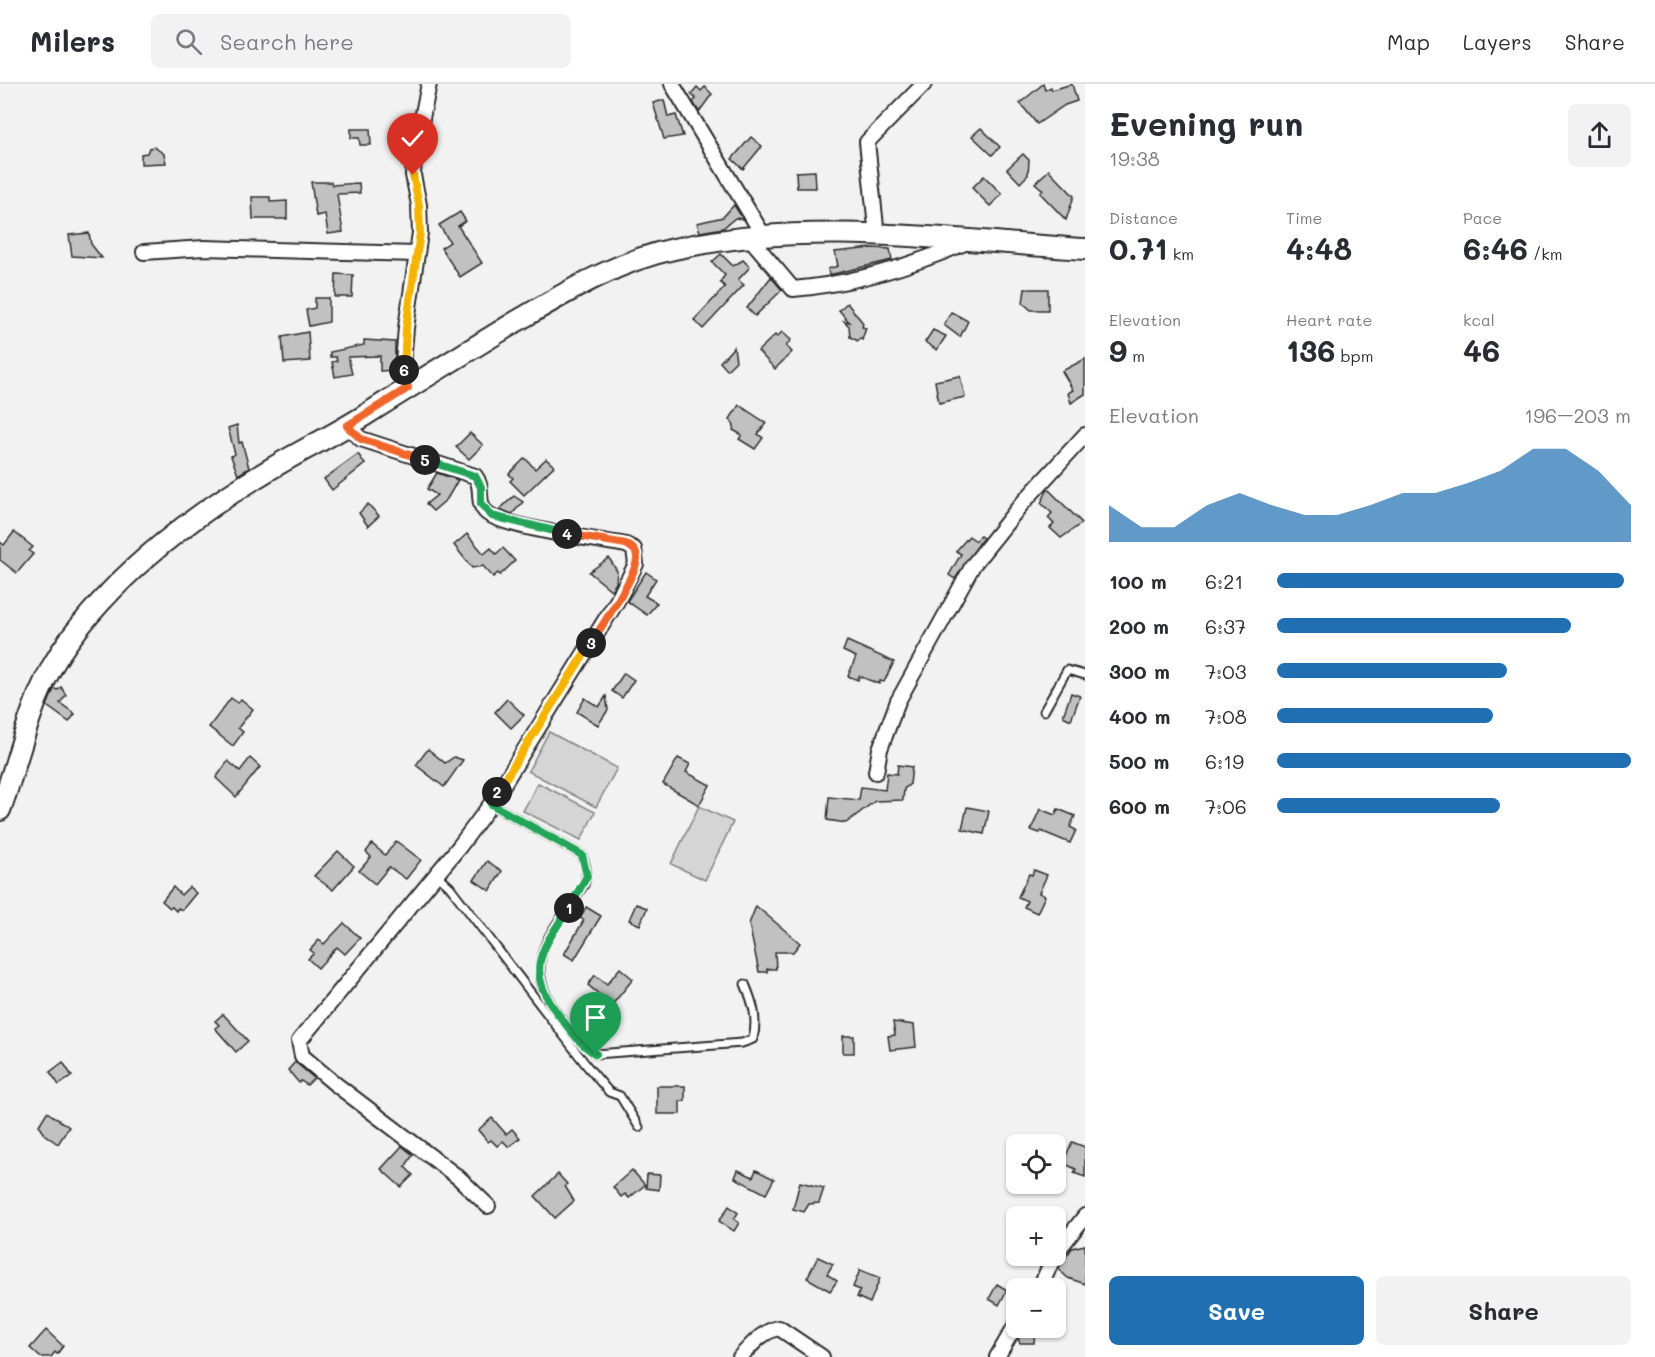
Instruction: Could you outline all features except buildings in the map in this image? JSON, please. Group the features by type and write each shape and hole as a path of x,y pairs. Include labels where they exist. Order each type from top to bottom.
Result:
{"main road":[{"path":"0,810 24,732 44,678 69,639 111,592 181,526 272,468 604,273 646,256 673,249 756,236 831,233 1085,249"}],"street":[{"path":"408,388 403,363 420,233 419,205 413,175 414,157 429,84"},
{"path":"672,84 756,236 793,289 834,283 884,270 969,242"},
{"path":"877,236 867,142 924,84"},
{"path":"144,252 204,248 416,254"},
{"path":"347,426 361,439 475,476 481,487 481,504 492,516 539,529 626,544 634,549 637,556 636,564 617,601 491,804 299,1041 302,1056 459,1178 489,1206"},
{"path":"876,772 879,749 898,701 973,566 1020,506 1085,435"},
{"path":"1066,1240 1085,1216"},
{"path":"740,1357 769,1330 779,1328 822,1357"},
{"path":"997,1357 1008,1338"}],"lane":[{"path":"1044,711 1067,670 1085,675"},
{"path":"491,804 582,855 587,876 584,885 542,950 539,965 540,984 544,996 582,1046 596,1054 742,1043 753,1039 755,1009 746,984"},
{"path":"436,874 450,887 587,1066 609,1092 620,1096 639,1127"}],"shaded area":[{"path":"549,732 617,768 596,807 528,771"},
{"path":"538,783 595,812 581,840 523,811"},
{"path":"699,806 733,822 705,880 671,864"}],"route":[{"path":"413,175 419,205 420,233 413,272 403,363 408,388 347,426 361,439 475,476 481,487 481,504 492,516 539,529 626,544 634,549 637,556 636,564 617,601 505,777 491,804 582,855 587,876 584,885 542,950 539,965 540,984 544,996 582,1046 596,1054"}]}
